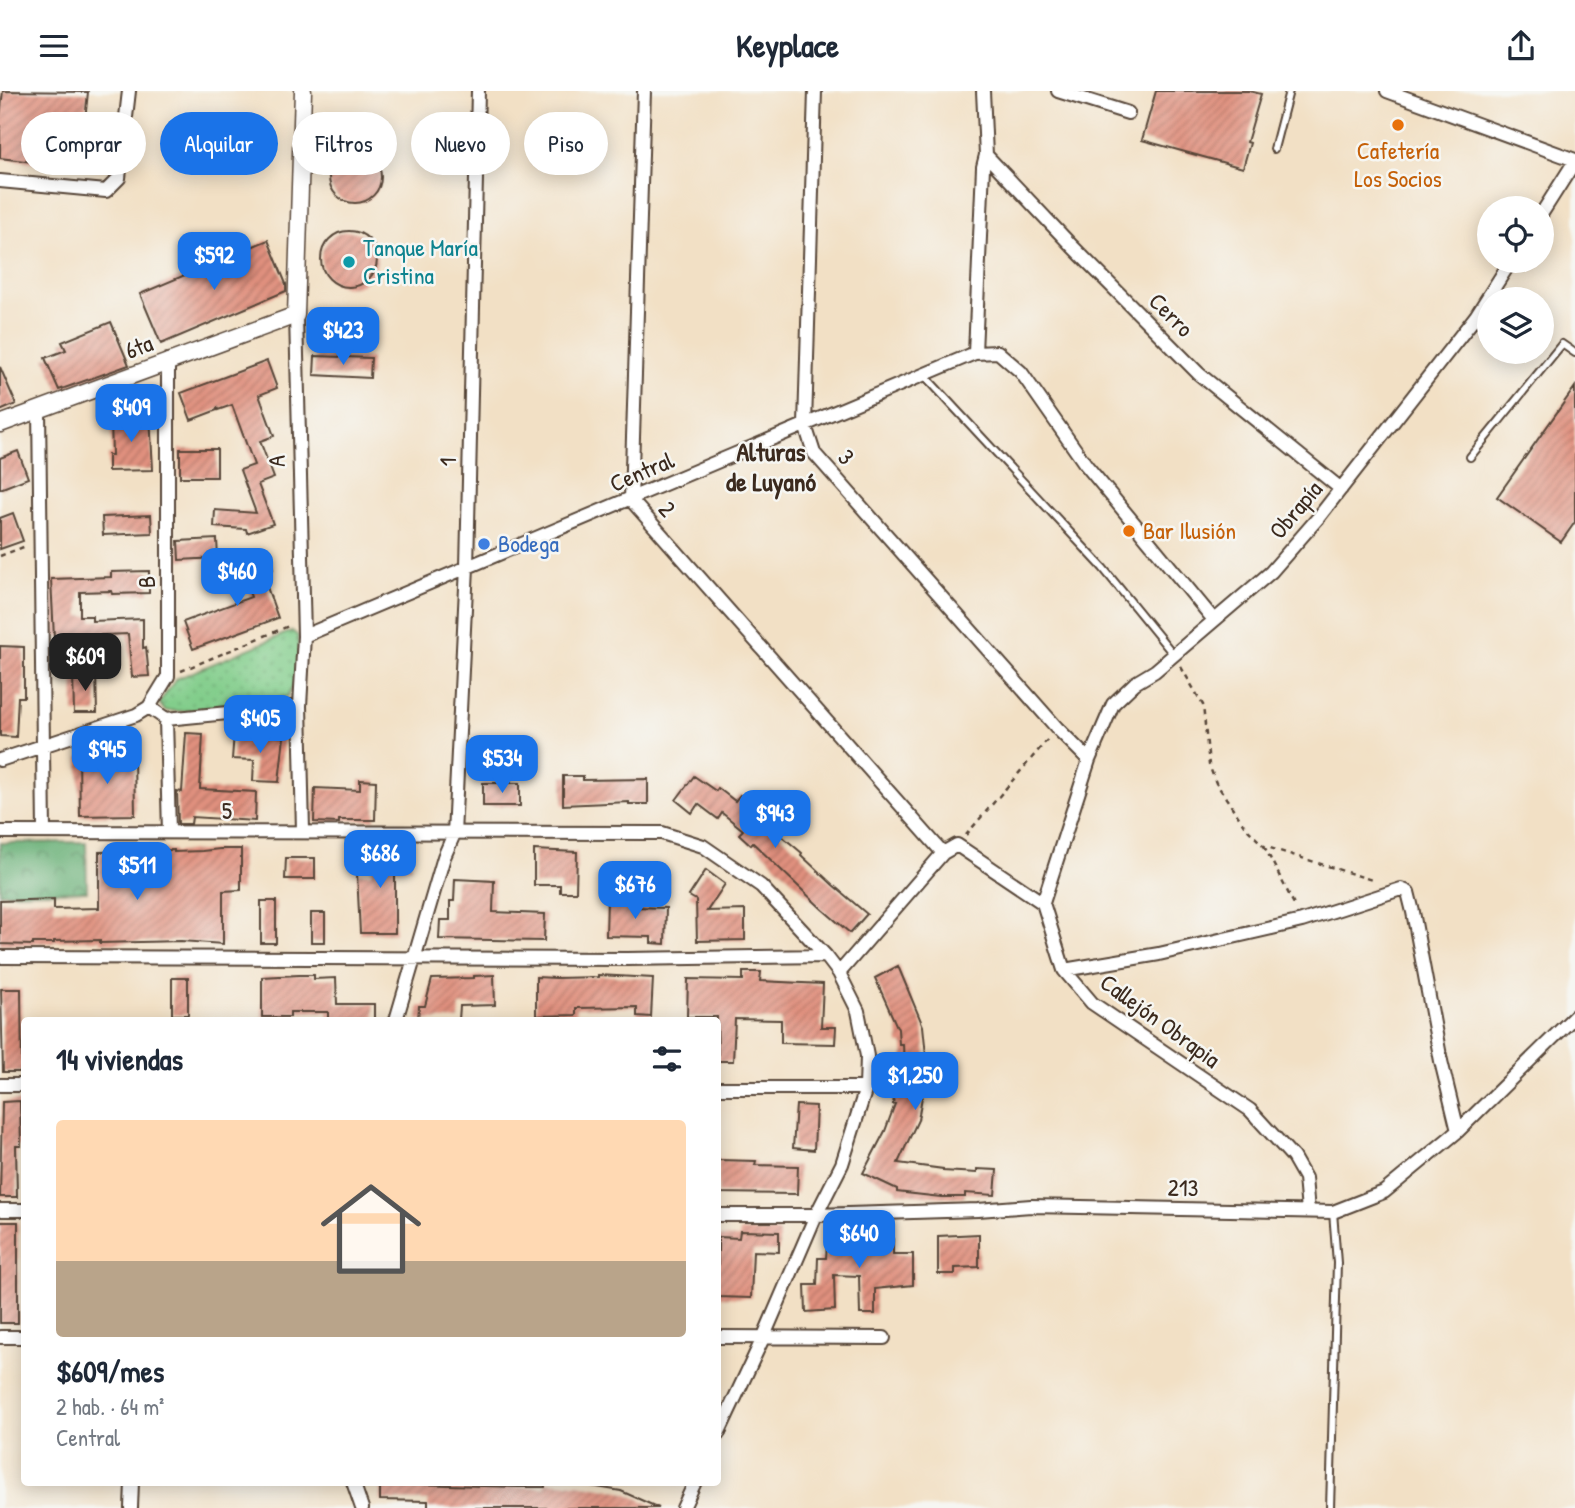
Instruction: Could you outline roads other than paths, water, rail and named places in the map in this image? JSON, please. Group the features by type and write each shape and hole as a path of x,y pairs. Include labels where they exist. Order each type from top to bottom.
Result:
{"street":[{"path":"0,192 0,181 106,191 120,178 129,91"},
{"name":"A","path":"303,91 296,315 304,636 300,706 303,831"},
{"name":"1","path":"397,1017 444,857 454,834 467,567 478,91"},
{"name":"2","path":"645,91 631,500 943,853"},
{"name":"3","path":"815,91 805,425 814,453 1057,728 1089,759"},
{"path":"975,353 983,167 986,155 983,91"},
{"path":"1058,91 1128,113"},
{"path":"1394,92 1575,160 1553,196"},
{"name":"Cerro","path":"986,155 1199,374 1340,489"},
{"name":"Obrapía","path":"1089,759 1114,704 1135,683 1155,671 1271,572 1476,316 1503,273"},
{"name":"6ta","path":"0,424 296,315"},
{"name":"Central","path":"304,636 975,353 998,352 1021,372 1086,465 1213,621"},
{"name":"B","path":"149,707 168,676 168,360"},
{"path":"39,409 44,832"},
{"path":"0,760 136,715 149,707 166,719 300,706"},
{"path":"166,719 169,832"},
{"path":"839,973 943,853 957,845 1043,903 1089,759"},
{"name":"5","path":"0,832 662,833 703,846 761,886 826,955 839,973 863,1027 867,1056 866,1088 842,1164 816,1215 721,1428"},
{"path":"1064,970 1159,954 1302,921 1401,889 1408,892 1413,912 1441,1061 1458,1131"},
{"name":"Callejón Obrapia","path":"1043,903 1064,970 1092,1003 1250,1110 1293,1157 1305,1178 1308,1211"},
{"path":"0,957 627,959 826,955"},
{"name":"213","path":"721,1215 816,1215 1031,1206 1333,1212 1384,1192 1458,1131 1575,1016"},
{"path":"0,1085 21,1085"},
{"path":"721,1088 866,1088"},
{"path":"0,1210 21,1210"},
{"path":"0,1337 21,1337"},
{"path":"721,1337 884,1338"},
{"path":"131,1508 132,1486"},
{"path":"354,1486 362,1508"},
{"path":"683,1508 693,1486"}],"lane":[{"path":"1274,149 1289,91"},
{"path":"1470,457 1562,344 1575,353"},
{"path":"925,376 1103,568 1174,655"},
{"path":"1330,1508 1337,1263 1333,1212"}],"place":[{"name":"Cafetería Los Socios","path":"1398,125"},
{"name":"Tanque María Cristina","path":"349,262"},
{"name":"Bar Ilusión","path":"1129,531"},
{"name":"Bodega","path":"484,544"}],"district":[{"name":"Alturas de Luyanó","path":"771,466"}]}
